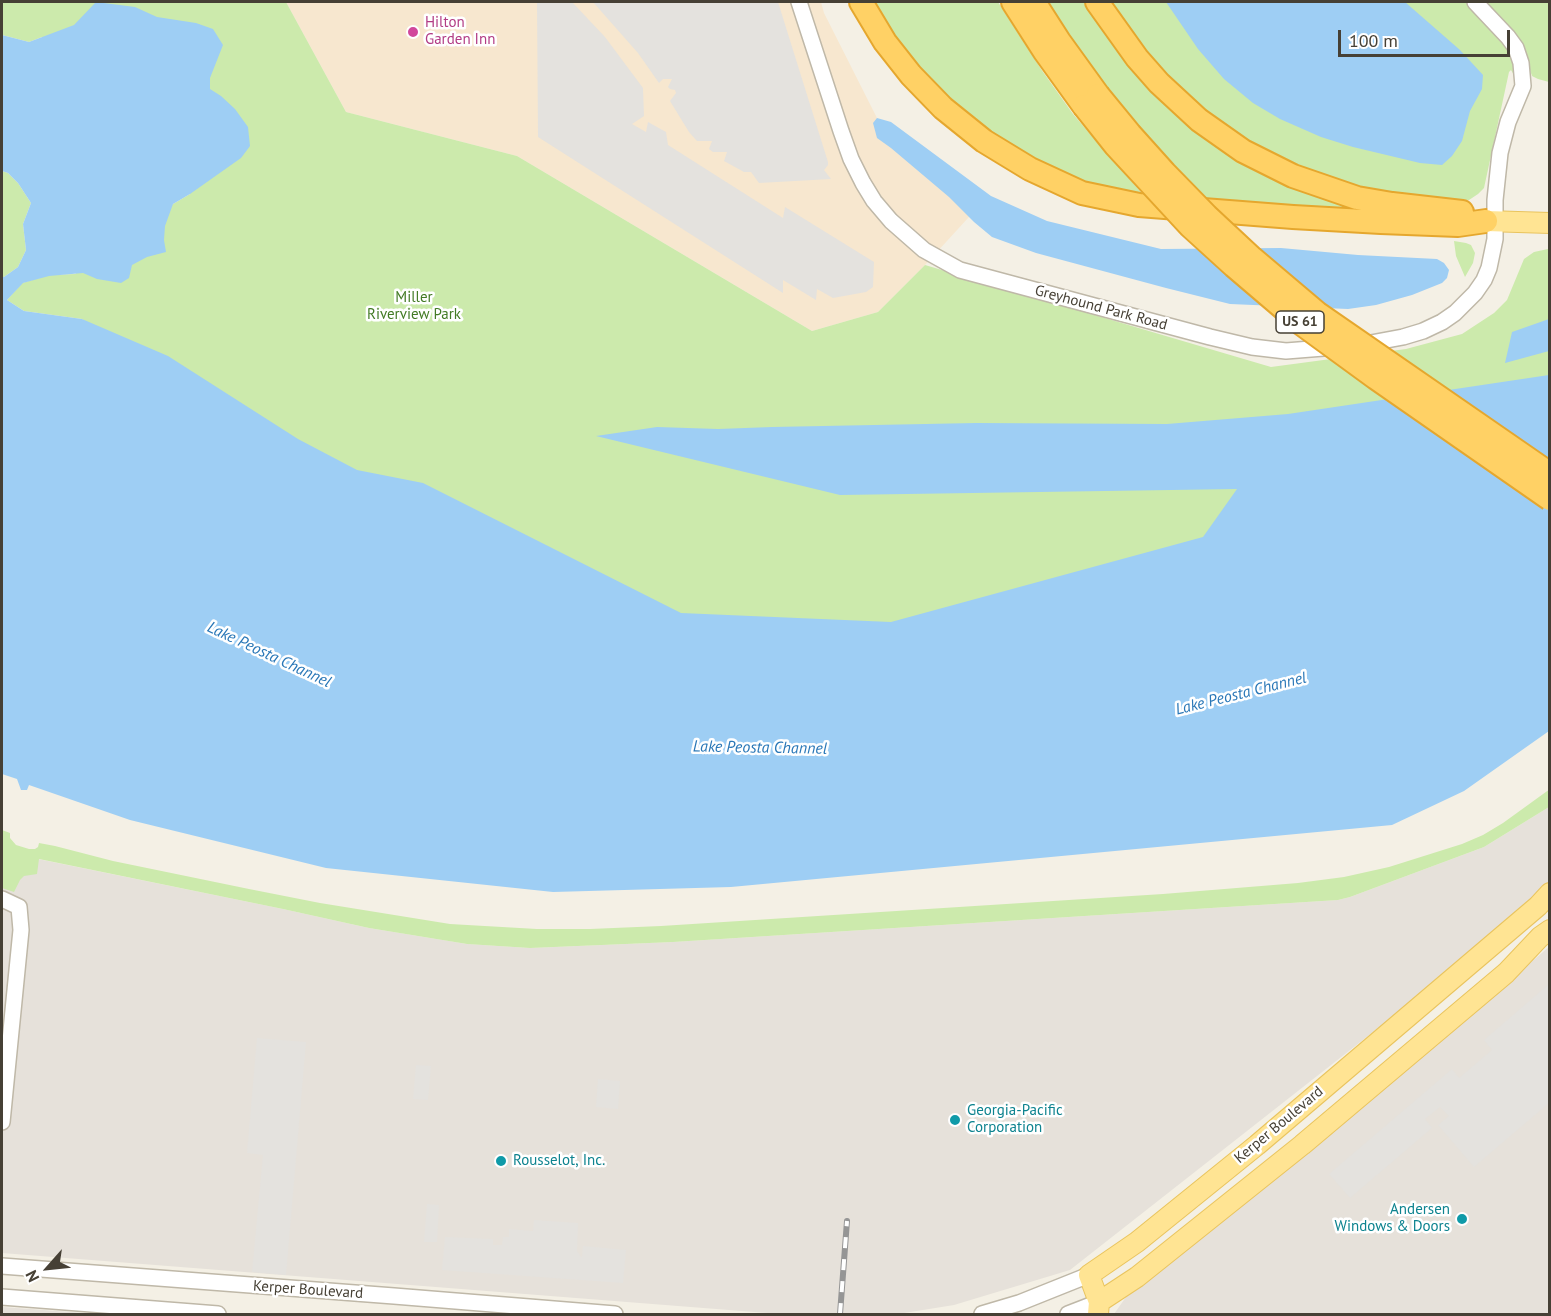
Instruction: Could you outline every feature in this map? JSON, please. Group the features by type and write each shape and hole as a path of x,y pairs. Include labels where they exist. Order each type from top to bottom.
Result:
{"highway":[{"path":"861,2 885,42 911,75 943,108 984,141 1030,169 1082,193 1139,205 1315,218 1458,225 1491,220"},
{"name":"US 61","path":"1013,2 1045,52 1207,216 1252,258 1309,306 1550,474"},
{"name":"US 61","path":"1034,2 1059,41 1115,145 1190,226 1302,324 1550,499"},
{"path":"1097,2 1159,83 1199,120 1243,151 1293,176 1357,198 1458,211 1491,220"}],"main road":[{"path":"1491,220 1550,223"},
{"name":"Kerper Boulevard","path":"1089,1275 1137,1242 1249,1151 1506,934 1550,893"},
{"name":"Kerper Boulevard","path":"1098,1308 1302,1145 1506,974 1540,937 1550,930"},
{"path":"1089,1275 1098,1308"}],"street":[{"name":"Greyhound Park Road","path":"799,2 841,131 862,183 891,221 924,250 960,270 1210,337 1286,351 1350,346 1395,339 1423,331 1455,313 1475,293 1484,280 1495,240 1491,220 1500,153 1508,122 1523,86 1519,55 1512,42 1475,2"},
{"path":"2,899 19,907 21,930 2,1122"},
{"name":"Kerper Boulevard","path":"2,1266 615,1314"},
{"name":"Kerper Boulevard","path":"982,1314 1018,1303 1089,1275"},
{"path":"2,1297 218,1314"},
{"name":"Kerper Boulevard","path":"1068,1314 1098,1308"}],"shaded area":[{"path":"286,2 821,2 824,13 877,118 979,206 878,312 812,331 517,156 346,112"},
{"path":"537,2 572,2 605,37 643,88 644,116 632,124 646,132 648,122 666,132 668,145 783,218 785,207 874,262 873,287 866,292 833,298 817,289 816,300 783,280 783,293 538,137"},
{"path":"593,2 778,2 828,162 824,170 831,179 759,183 751,172 744,172 724,161 727,152 713,152 709,149 712,141 697,141 670,101 676,93 668,87 672,79 663,79 659,83 638,53"},
{"path":"1549,807 1550,884 1410,1003 1070,1270 954,1305 898,1314 780,1314 2,1253 2,846 38,859 369,928 467,944 530,948 673,942 1338,900 1484,847"},
{"path":"1549,947 1549,1314 1114,1314 1126,1297 1309,1149"},
{"path":"1549,984 1549,1103 1474,1167 1438,1125 1449,1116 1440,1107 1425,1119 1432,1128 1350,1198 1329,1174 1452,1069 1459,1078 1492,1050 1484,1040"},
{"path":"257,1038 306,1042 286,1275 252,1272 263,1155 247,1153"},
{"path":"416,1065 431,1066 428,1100 413,1099"},
{"path":"598,1079 620,1081 618,1109 596,1107"},
{"path":"427,1204 439,1205 437,1242 424,1242"},
{"path":"534,1220 578,1223 577,1251 581,1257 583,1246 626,1250 623,1283 442,1270 445,1237 493,1239 493,1245 502,1245 503,1237 509,1237 509,1229 533,1231"},
{"path":"2,1307 97,1314 2,1314"}],"green space":[{"name":"Miller Riverview Park","path":"2,2 286,2 346,112 517,156 812,331 878,312 925,265 1271,367 1406,349 1462,334 1494,313 1507,300 1524,259 1534,252 1548,249 1550,250 1549,386 1309,474 1099,621 727,648 339,485 82,319 24,311 7,300 22,283 49,275 75,274 190,194 42,37 29,42 2,35"},
{"path":"870,2 998,2 1073,114 1147,199 1097,189 1001,145 907,62"},
{"path":"1046,2 1087,2 1187,121 1396,213 1211,205 1130,118 1063,30"},
{"path":"1109,2 1549,2 1549,82 1532,76 1524,52 1513,66 1514,75 1511,70 1509,72 1484,188 1469,200 1418,199 1336,183 1274,157 1223,126 1156,69"},
{"path":"2,171 8,173 18,183 31,203 23,224 26,250 18,267 4,277 2,277"},
{"path":"1454,241 1471,245 1475,253 1473,263 1465,277 1456,256"},
{"path":"1550,789 1549,807 1484,847 1338,900 673,942 530,948 467,944 369,928 39,859 37,874 24,876 14,892 2,888 2,830 10,833 10,838 16,845 29,849 35,849 39,843 113,861 320,903 450,924 537,929 661,926 1163,894 1298,883 1344,877 1389,867 1483,835"}],"water":[{"name":"Lake Peosta Channel","path":"96,2 135,7 157,17 196,23 213,29 223,45 210,78 210,89 235,109 248,127 250,146 241,158 173,204 165,226 166,252 147,257 132,265 129,278 121,283 97,279 83,273 49,276 23,283 7,300 24,311 82,319 168,356 298,439 357,470 423,483 681,613 891,622 1203,537 1237,489 840,495 596,436 657,427 718,429 976,423 1167,424 1288,414 1549,375 1549,731 1464,791 1392,825 731,887 553,892 326,868 130,820 29,785 27,790 21,790 17,779 2,774 2,277 18,267 26,250 23,224 31,203 18,183 8,173 2,171 2,35 29,42 74,25"},
{"path":"1166,2 1405,2 1460,50 1483,75 1482,89 1470,111 1462,141 1452,156 1442,165 1420,163 1353,147 1321,137 1280,119 1253,103 1224,79 1198,49"},
{"path":"877,118 891,122 991,196 1047,221 1161,249 1281,248 1437,259 1449,270 1447,278 1442,283 1412,295 1376,305 1348,309 1230,304 1036,253 992,237 974,222 949,197 877,138 873,123"},
{"path":"1549,319 1549,351 1505,363 1512,332"}],"railway":[{"path":"840,1314 847,1221"}],"place":[{"name":"Hilton Garden Inn","path":"413,32"},
{"name":"Georgia-Pacific Corporation","path":"955,1120"},
{"name":"Rousselot, Inc.","path":"501,1161"},
{"name":"Andersen Windows & Doors","path":"1462,1219"}]}
